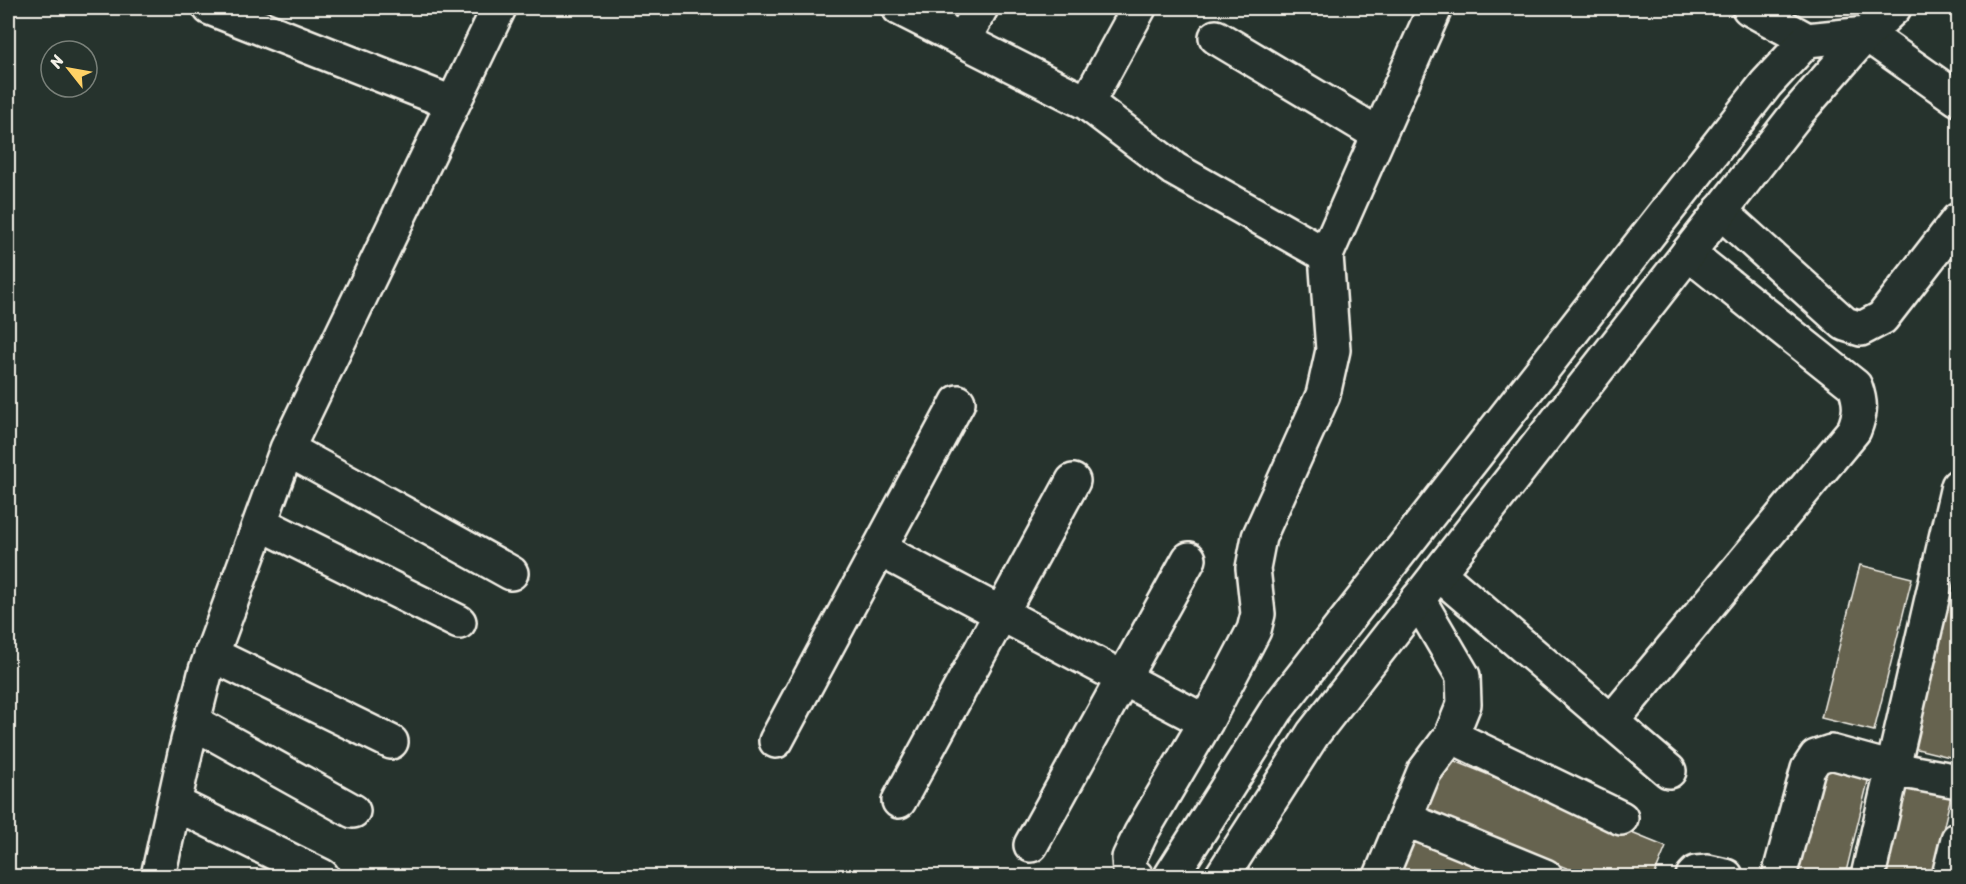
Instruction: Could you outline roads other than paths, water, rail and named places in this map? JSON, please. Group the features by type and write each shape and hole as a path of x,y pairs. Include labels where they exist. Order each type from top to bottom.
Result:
{"street":[{"path":"158,876 211,654 287,449 499,8"},
{"path":"898,8 1087,103 1174,169 1326,255"},
{"path":"963,40 981,8"},
{"path":"1087,103 1139,8"},
{"path":"1749,8 1807,40 1866,34 1959,99"},
{"path":"1222,876 1313,734 1798,112 1866,34 1891,9"},
{"path":"224,10 452,103"},
{"path":"1136,876 1130,871 1129,858 1141,833 1206,722 1254,630 1258,614 1253,568 1259,537 1323,395 1333,350 1326,255 1429,10"},
{"path":"1216,37 1378,134"},
{"path":"1171,876 1277,709 1766,84 1807,40"},
{"path":"1720,211 1845,324 1862,329 1882,318 1946,260 1959,220"},
{"path":"1611,722 1854,430 1861,413 1860,399 1855,386 1688,254"},
{"path":"776,741 958,402"},
{"path":"287,449 511,573"},
{"path":"900,801 1073,481"},
{"path":"1868,876 1959,486"},
{"path":"260,523 459,622"},
{"path":"879,549 1206,722"},
{"path":"1031,844 1189,559"},
{"path":"1438,573 1669,771"},
{"path":"1381,876 1424,772 1451,736 1464,704 1463,676 1418,599"},
{"path":"211,654 391,742"},
{"path":"193,722 353,811"},
{"path":"1451,736 1621,818"},
{"path":"1779,876 1808,769 1816,757 1831,752 1893,769 1959,781"},
{"path":"174,803 322,876"},
{"path":"1405,819 1545,876"},
{"path":"1950,876 1959,839"},
{"path":"1693,876 1696,873 1708,872 1726,876"}]}
